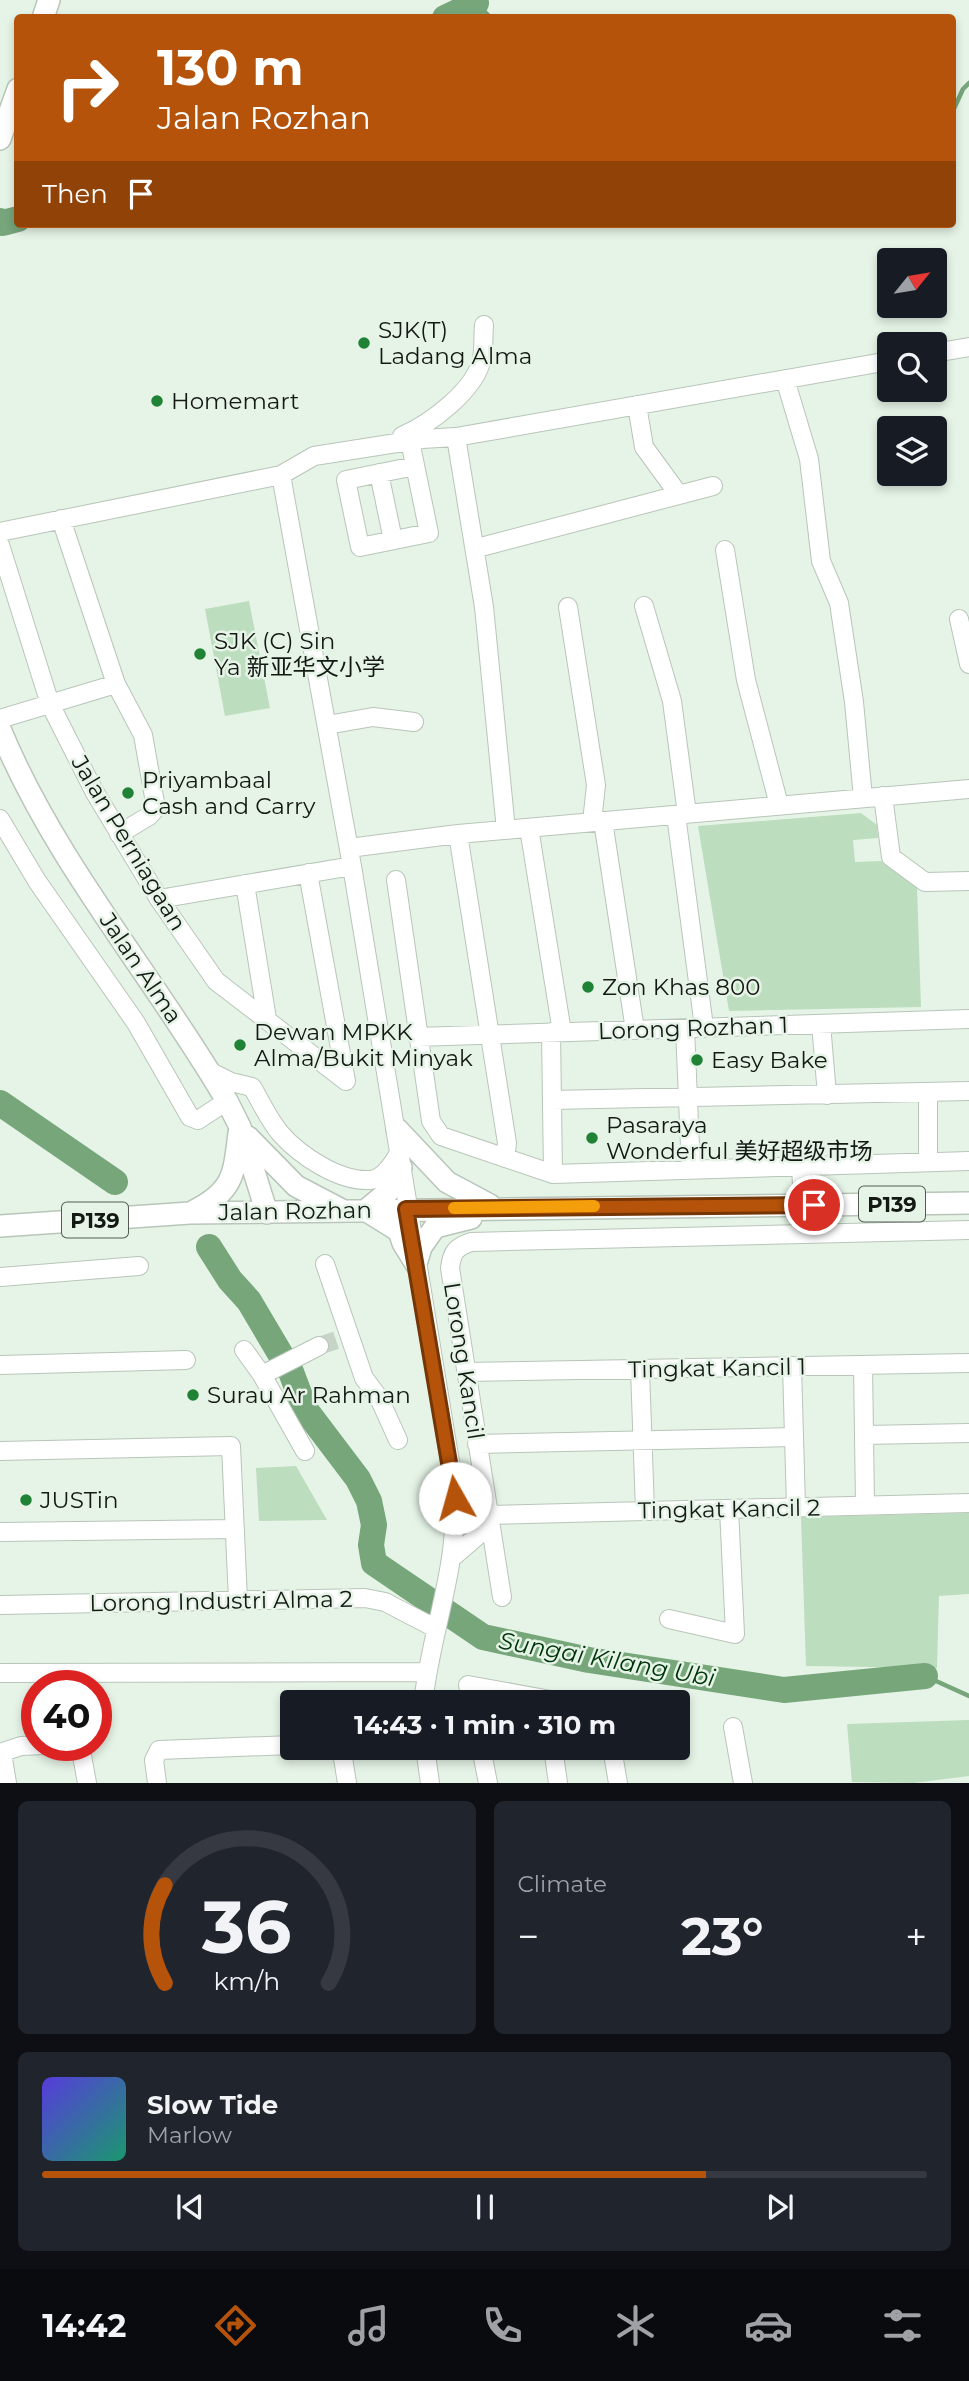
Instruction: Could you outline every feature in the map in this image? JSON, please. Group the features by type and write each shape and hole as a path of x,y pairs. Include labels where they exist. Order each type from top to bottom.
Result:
{"main road":[{"path":"0,139 14,100"},
{"name":"Jalan Alma","path":"0,729 17,771 75,868 227,1101 240,1128 267,1213"},
{"path":"240,1128 264,1156 296,1186 343,1210"},
{"path":"190,1213 215,1200 230,1182 240,1128"},
{"path":"397,1129 447,1182 495,1207"},
{"path":"401,1159 389,1191 366,1210 399,1231 416,1264"},
{"name":"Jalan Rozhan","path":"0,1226 190,1213 969,1203"},
{"path":"416,1264 421,1247 435,1227 462,1221 495,1207"}],"street":[{"path":"380,445 426,425 471,382 482,359 484,325"},
{"path":"947,351 969,347"},
{"path":"0,532 281,475 314,456 410,441 456,438 877,363"},
{"path":"785,379 809,459 821,561 839,603 854,702 863,798"},
{"path":"637,405 644,447 679,495"},
{"path":"456,438 477,548 474,553 484,607 506,830"},
{"path":"410,441 429,533 358,545 346,480 415,466"},
{"path":"379,473 393,540"},
{"path":"281,475 397,1129 406,1209 453,1480 457,1516 452,1562 425,1690"},
{"path":"477,548 713,486"},
{"path":"61,519 116,684 144,736 156,808 149,816 119,834"},
{"name":"Jalan Perniagaan","path":"0,545 50,704 119,834 159,899 216,981 346,1081 309,873"},
{"path":"725,550 746,680 779,805"},
{"path":"644,606 672,701 704,1027"},
{"path":"568,607 596,785 597,822 635,1030"},
{"path":"960,619 969,664"},
{"path":"0,719 116,684"},
{"path":"327,725 373,717 414,722"},
{"path":"159,899 309,873 350,857 458,834 969,789"},
{"path":"883,796 891,857 925,882 969,881"},
{"path":"0,819 37,881 136,1023 190,1117 198,1120 227,1101"},
{"path":"529,828 556,1032 552,1100 553,1174"},
{"path":"458,834 507,1143 505,1158"},
{"path":"396,880 431,1121 441,1136 553,1174 969,1161"},
{"path":"245,884 267,1019"},
{"name":"Lorong Rozhan 1","path":"417,1037 969,1019"},
{"path":"821,1024 827,1095"},
{"path":"685,1029 691,1170"},
{"path":"209,1071 231,1082 252,1087 278,1131 301,1154 327,1169 370,1180 381,1176 401,1159"},
{"path":"552,1100 969,1091"},
{"path":"928,1092 928,1162"},
{"path":"801,1166 815,1234 969,1230"},
{"name":"Lorong Kancil","path":"502,1597 450,1268 454,1251 471,1242 815,1234"},
{"path":"325,1264 364,1378 379,1398 398,1440"},
{"path":"0,1277 139,1266"},
{"path":"244,1350 267,1372 305,1451"},
{"path":"267,1372 312,1350"},
{"path":"0,1365 186,1360"},
{"name":"Tingkat Kancil 1","path":"466,1372 969,1363"},
{"path":"792,1366 796,1507"},
{"path":"863,1366 865,1505"},
{"path":"640,1369 645,1511"},
{"path":"864,1435 969,1433"},
{"path":"477,1444 794,1437"},
{"path":"0,1451 231,1446 238,1600"},
{"name":"Tingkat Kancil 2","path":"489,1520 645,1511 969,1503"},
{"path":"669,1619 735,1634 729,1509"},
{"path":"452,1562 489,1520"},
{"path":"0,1532 235,1529"},
{"name":"Lorong Industri Alma 2","path":"0,1605 365,1598 386,1602 437,1623"},
{"path":"0,1673 427,1672"},
{"path":"733,1727 743,1783"},
{"path":"158,1783 154,1760 159,1750 280,1745"},
{"path":"7,1783 1,1753 21,1746"},
{"path":"343,1760 347,1783"},
{"path":"427,1760 430,1783"},
{"path":"483,1760 488,1783"},
{"path":"555,1760 558,1783"},
{"path":"614,1760 618,1783"},
{"path":"83,1761 86,1783"}],"green space":[{"path":"249,601 270,708 225,716 205,609"},
{"path":"861,813 877,825 878,838 853,840 855,862 881,861 917,887 921,1007 729,1011 698,826"},
{"path":"296,1466 327,1520 259,1521 256,1468"},
{"path":"969,1513 969,1594 939,1596 937,1668 806,1666 801,1517"},
{"path":"969,1720 969,1776 913,1783 852,1782 847,1724"}],"waterway":[{"path":"476,3 487,14"},
{"path":"453,14 476,3"},
{"path":"956,104 969,83"},
{"path":"0,221 3,223 14,220"},
{"name":"Sungai Kilang Ubi","path":"0,1103 115,1182"},
{"name":"Sungai Kilang Ubi","path":"209,1247 230,1280 249,1301 291,1372 305,1409 358,1479 369,1501 374,1525 371,1545 374,1563 483,1637 589,1660 784,1690 925,1676"},
{"name":"Sungai Kilang Ubi","path":"925,1676 969,1696"}],"tunnel":[{"path":"319,1346 349,1336"}],"slow traffic":[{"path":"454,1208 594,1206"}],"place":[{"name":"SJK(T) Ladang Alma","path":"364,343"},
{"name":"Homemart","path":"157,401"},
{"name":"SJK (C) Sin Ya 新亚华文小学","path":"200,654"},
{"name":"Priyambaal Cash and Carry","path":"128,793"},
{"name":"Zon Khas 800","path":"588,987"},
{"name":"Dewan MPKK Alma/Bukit Minyak","path":"240,1045"},
{"name":"Easy Bake","path":"697,1060"},
{"name":"Pasaraya Wonderful 美好超级市场","path":"592,1138"},
{"name":"Surau Ar Rahman","path":"193,1395"},
{"name":"JUSTin","path":"26,1500"}],"route":[{"path":"455,1498 406,1209 814,1205"}]}
